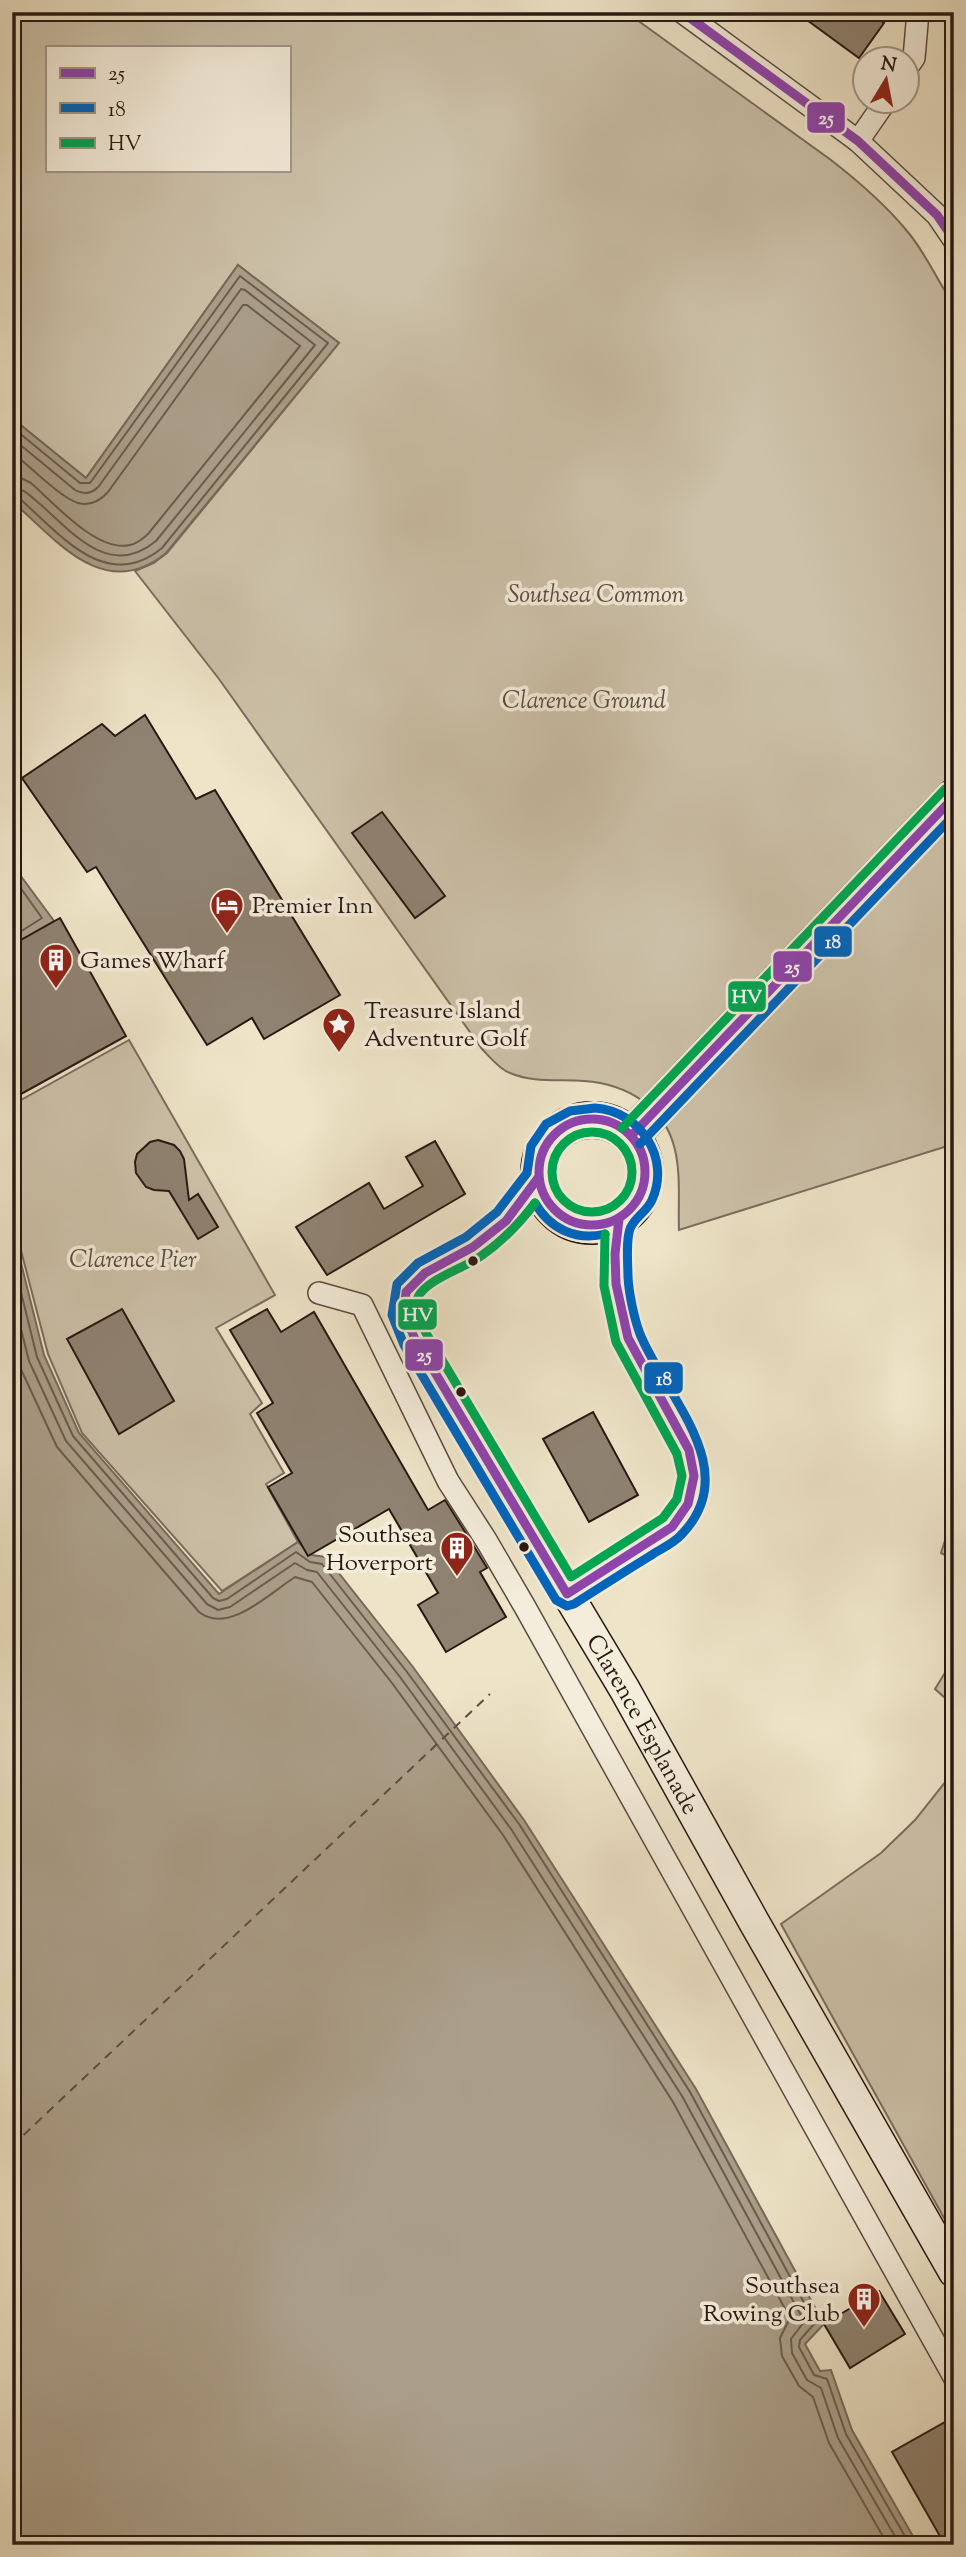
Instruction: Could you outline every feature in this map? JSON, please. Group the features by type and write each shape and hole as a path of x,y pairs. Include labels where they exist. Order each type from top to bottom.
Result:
{"main road":[{"path":"631,1136 954,796"},
{"path":"586,1120 602,1120 631,1136 640,1149 645,1165 645,1180 631,1209 619,1219 602,1225 584,1226 567,1221 553,1210 543,1195 538,1178 539,1161 545,1146 556,1133 569,1124 586,1120"}],"street":[{"path":"682,12 858,141 945,212 954,240"},
{"path":"915,46 918,12"},
{"path":"858,141 875,116"},
{"name":"Clarence Esplanade","path":"538,1178 506,1222 473,1247 425,1273 406,1292 404,1314 415,1339 625,1690 954,2273"},
{"path":"568,1594 672,1527 688,1504 694,1476 689,1450 628,1338 616,1283 615,1254 619,1219"},
{"path":"319,1293 362,1305 448,1481 518,1596 954,2377"}],"green space":[{"name":"Southsea Common","path":"12,12 626,12 831,160 871,193 907,231 954,305 954,1144 679,1230 679,1179 675,1150 670,1135 653,1110 629,1093 600,1083 537,1079 510,1073 495,1063 482,1049 219,679 135,571 154,563 167,553 339,343 238,265 86,478 12,418"},
{"name":"Clarence Pier","path":"129,1040 275,1295 216,1328 262,1403 250,1414 284,1473 266,1484 298,1542 222,1591 82,1433 48,1354 12,1216 12,1105"},
{"path":"954,1512 954,1560 941,1553"},
{"path":"954,1658 954,1706 935,1689"},
{"path":"954,1771 954,2236 781,1924 881,1853 915,1820"}],"water":[{"path":"238,265 339,343 166,553 144,567 123,572 102,569 83,561 46,533 12,501 12,418 86,478"},
{"path":"12,864 54,921 12,945"},
{"path":"12,1227 44,1355 79,1433 219,1594 298,1542 312,1555 326,1557 413,1667 524,1820 696,2089 824,2324 805,2344 820,2371 831,2370 852,2430 918,2545 12,2545"}],"building":[{"path":"796,12 869,12 884,23 868,46 850,46 850,51"},
{"path":"145,715 196,799 215,790 340,995 264,1039 252,1018 207,1045 96,867 87,872 22,778 102,724 115,736"},
{"path":"382,812 445,896 415,918 352,833"},
{"name":"Games Wharf","path":"60,918 126,1036 12,1099 12,945"},
{"path":"158,1140 174,1145 180,1151 184,1159 189,1200 198,1194 218,1227 198,1239 169,1191 146,1187 136,1173 137,1154 150,1142"},
{"path":"435,1141 465,1194 327,1275 296,1227 369,1183 384,1209 423,1186 406,1157"},
{"path":"122,1309 174,1401 119,1434 67,1339"},
{"path":"267,1309 281,1332 314,1312 428,1510 445,1500 469,1538 487,1568 480,1572 506,1617 446,1652 418,1605 438,1593 389,1509 308,1556 268,1487 292,1473 257,1413 273,1403 230,1330"},
{"path":"593,1412 638,1495 589,1522 543,1439"},
{"name":"Southsea Rowing Club","path":"879,2291 905,2334 850,2368 824,2324"},
{"path":"954,2417 954,2545 945,2545 892,2452"}],"ferry route":[{"path":"12,2146 490,1694"}],"transit line":[{"name":"25","path":"682,12 858,141 937,215 954,240"},
{"name":"HV","path":"622,1128 945,789"},
{"name":"25","path":"631,1136 954,797"},
{"name":"18","path":"640,1144 954,815"},
{"name":"18","path":"595,1108 611,1111 638,1127 648,1139 654,1153 657,1184 652,1200 634,1222 628,1235 629,1291 640,1334 694,1433 703,1459 705,1485 699,1510 678,1538 567,1606 556,1600 404,1345 392,1315 397,1284 418,1263 466,1237 497,1212 527,1173 531,1146 546,1124 570,1111 595,1108"},
{"name":"25","path":"592,1119 612,1123 629,1135 641,1152 645,1172 641,1192 629,1209 612,1221 592,1225 572,1221 555,1209 543,1192 539,1172 543,1152 555,1135 572,1123 592,1119"},
{"name":"HV","path":"584,1132 600,1132 621,1143 632,1164 632,1172 632,1180 621,1201 600,1212 584,1212 570,1206 558,1194 552,1180 552,1164 558,1150 570,1138 584,1132"},
{"name":"25","path":"538,1178 506,1221 473,1247 425,1273 406,1292 404,1314 415,1339 567,1594 672,1527 688,1504 694,1476 689,1450 628,1338 616,1284 615,1254 619,1219"},
{"name":"18","path":"535,1203 548,1220 565,1231 584,1236 605,1234"},
{"name":"HV","path":"535,1203 510,1232 489,1250 429,1285 418,1297 416,1306 426,1333 571,1577 663,1518 677,1499 682,1476 677,1454 616,1342 604,1286 605,1234"}],"place":[{"name":"Premier Inn","path":"227,935"},
{"name":"Games Wharf","path":"56,990"},
{"name":"Treasure Island Adventure Golf","path":"339,1054"},
{"name":"Southsea Hoverport","path":"457,1578"},
{"name":"Southsea Rowing Club","path":"864,2329"}],"park label":[{"name":"Clarence Ground","path":"584,700"}]}
